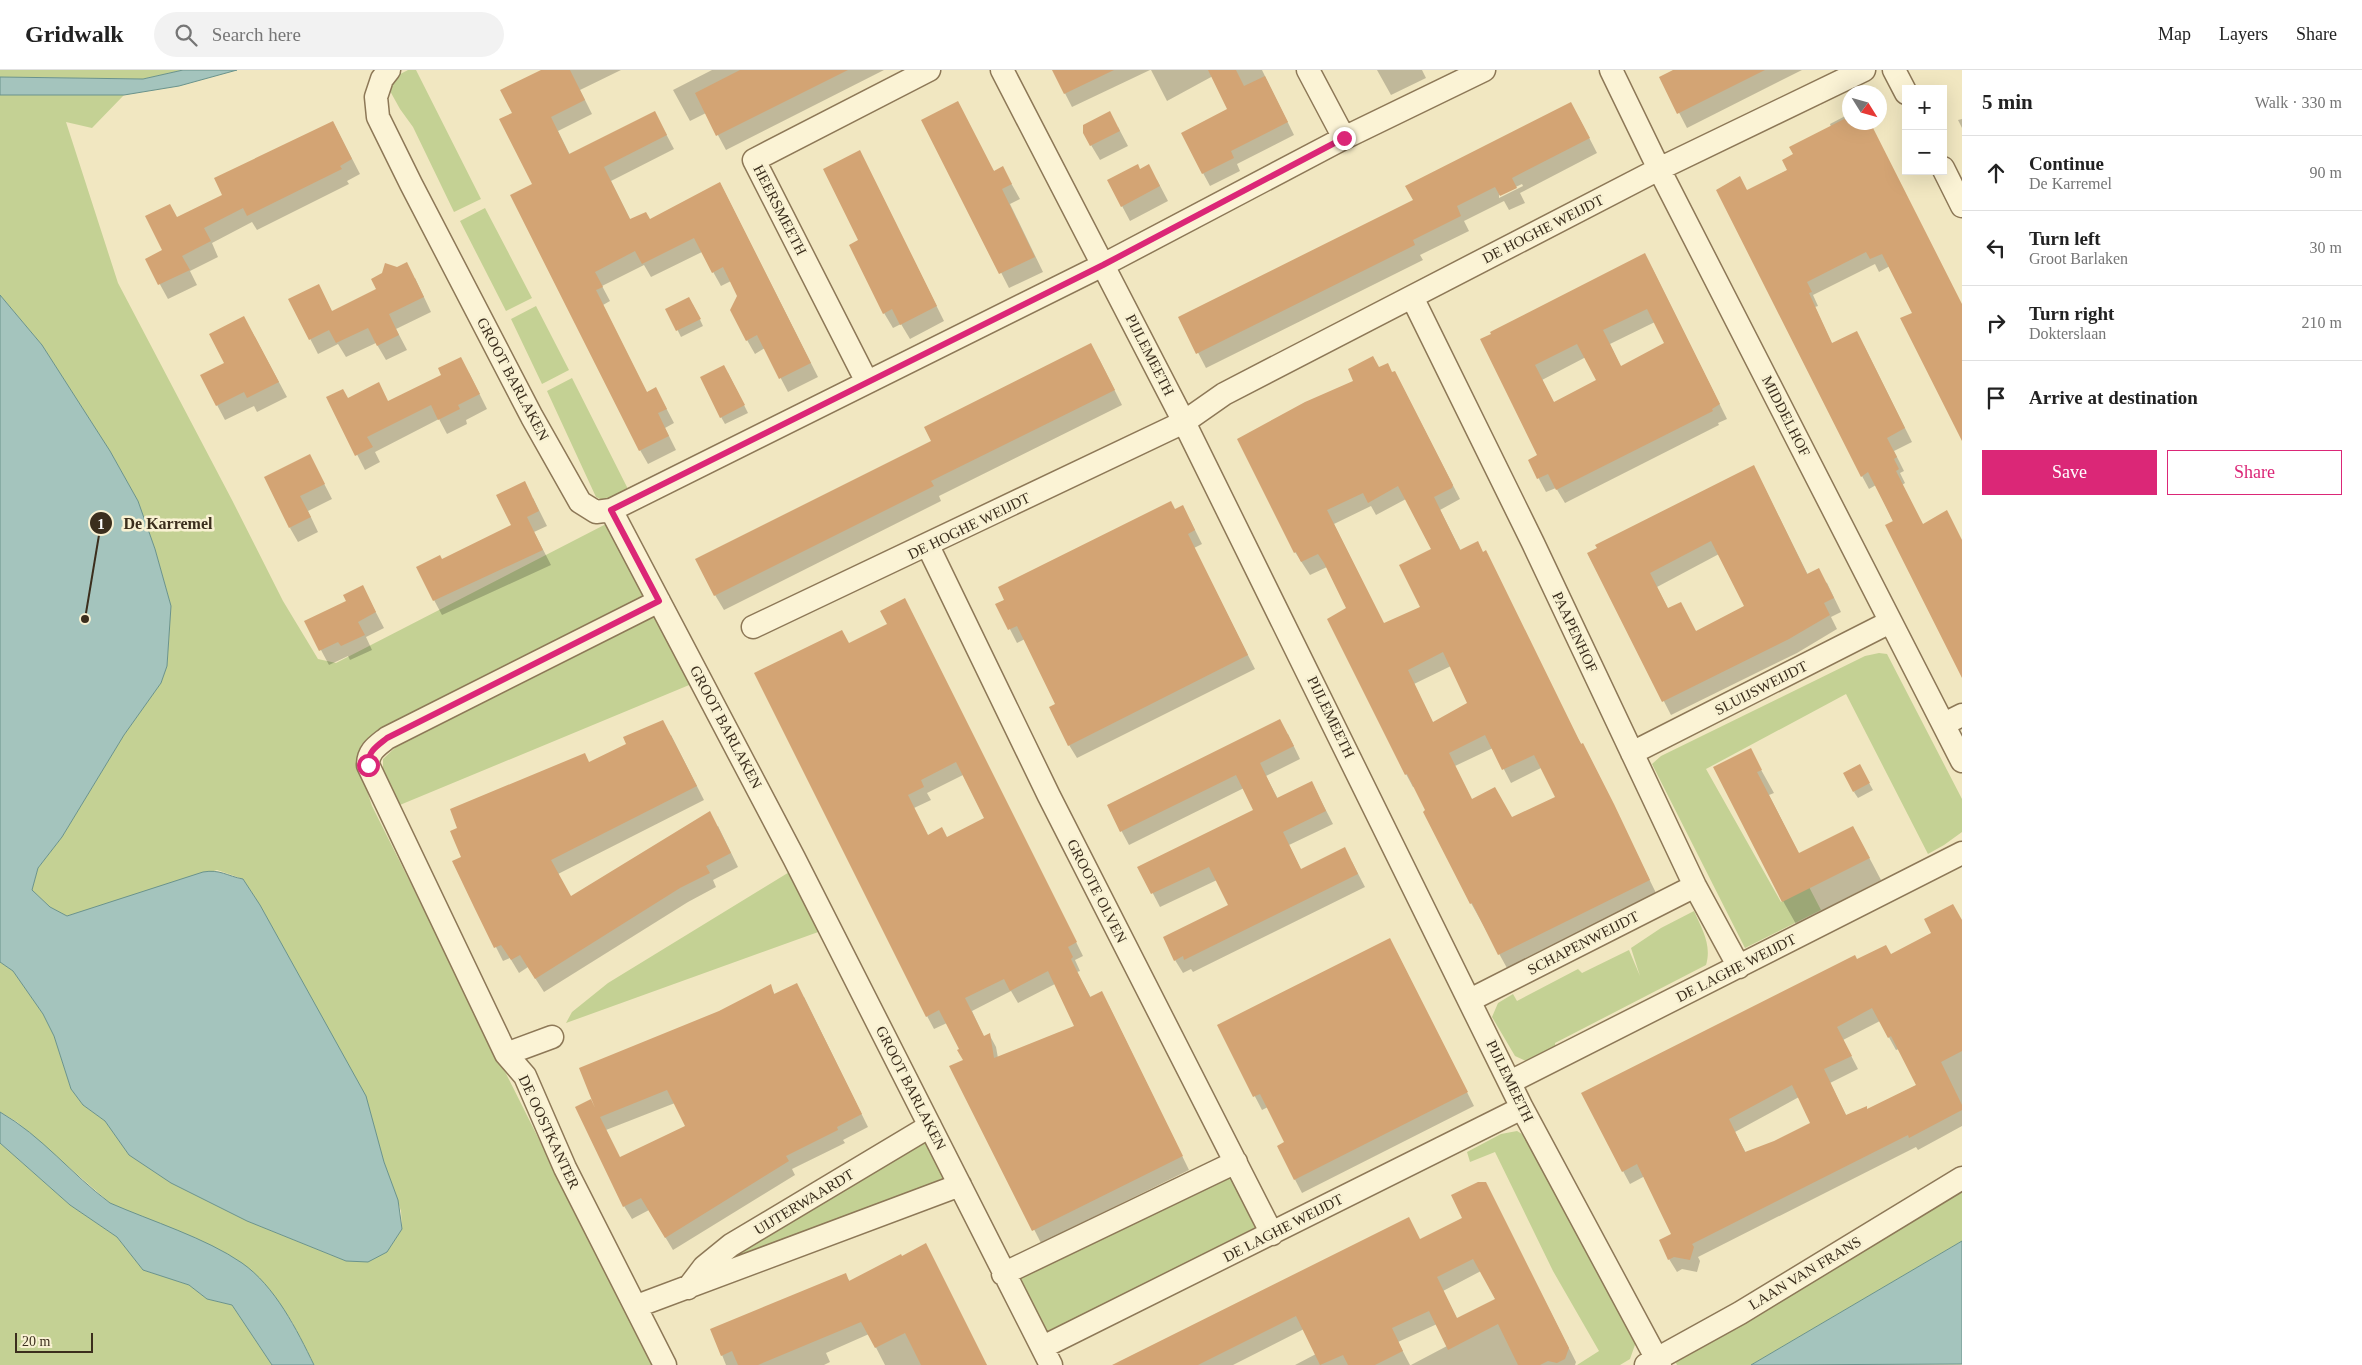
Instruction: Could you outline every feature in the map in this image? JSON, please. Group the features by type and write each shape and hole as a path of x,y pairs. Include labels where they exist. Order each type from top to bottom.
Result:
{"street":[{"name":"GROOT BARLAKEN","path":"390,70 382,79 376,97 378,116 411,184 529,411 580,502 596,512 611,510 807,882 1003,1274 1047,1356"},
{"name":"HEERSMEETH","path":"868,382 754,160 929,70"},
{"name":"PIJLEMEETH","path":"1002,70 1184,422 1522,1108 1654,1363"},
{"path":"1308,70 1344,138"},
{"path":"611,510 1103,265 1344,138 1484,70"},
{"name":"MIDDELHOF","path":"1611,70 1659,170 1890,622 1953,720 1962,761"},
{"name":"DE HOGHE WEIJDT","path":"753,627 928,546 1184,422 1224,394 1659,170 1864,70"},
{"path":"1894,70 1902,85"},
{"path":"1946,175 1962,206"},
{"name":"PAAPENHOF","path":"1412,297 1533,543 1695,886 1738,967"},
{"name":"GROOTE OLVEN","path":"928,546 1050,796 1272,1234"},
{"name":"DE OOSTKANTER","path":"659,601 387,738 372,750 368,756 368,765 506,1054 525,1076 565,1168 637,1306 665,1365"},
{"name":"SLUIJSWEIJDT","path":"1632,753 1890,622"},
{"name":"DE LAGHE WEIJDT","path":"1510,1082 1962,853"},
{"name":"SCHAPENWEIJDT","path":"1470,1000 1695,886"},
{"path":"506,1054 552,1037"},
{"name":"DE LAGHE WEIJDT","path":"1047,1356 1272,1234 1522,1108"},
{"name":"UIJTERWAARDT","path":"687,1289 704,1267 731,1245 930,1126"},
{"path":"1003,1274 1236,1162"},
{"name":"LAAN VAN FRANS","path":"1654,1363 1962,1178"},
{"name":"UIJTERWAARDT","path":"637,1306 960,1186"}],"green space":[{"path":"0,70 183,70 143,79 0,77"},
{"path":"408,70 416,70 481,199 454,212 413,127 400,109 385,82"},
{"path":"0,95 124,95 92,128 66,122 118,283 283,601 318,659 336,663 608,523 645,599 376,734 361,747 357,760 372,806 652,1365 314,1365 291,1320 222,1251 110,1203 17,1122 0,1112 0,962 13,971 43,1014 54,1036 71,1089 83,1105 105,1121 129,1155 171,1183 247,1221 346,1261 387,1252 402,1229 401,1211 384,1162 366,1097 260,905 243,879 217,870 67,916 50,907 32,890 38,868 62,837 124,735 161,683 167,666 171,606 155,549 138,501 110,451 42,345 0,295"},
{"path":"485,208 532,298 506,311 460,221"},
{"path":"536,306 569,370 542,384 511,319"},
{"path":"572,378 631,495 609,503 596,497 547,391"},
{"path":"655,614 694,683 395,807 383,783 383,759 397,746"},
{"path":"1879,653 1887,654 1962,799 1962,832 1928,854 1846,694 1706,769 1781,902 1809,887 1821,910 1745,948 1652,764 1661,756 1865,656"},
{"path":"791,871 821,931 566,1023 572,1012 608,983"},
{"path":"1694,911 1707,944 1708,958 1706,965 1555,1043 1556,1050 1528,1062 1515,1056 1492,1017 1498,1003 1513,994 1517,1001 1578,969 1582,973 1629,950 1640,976 1631,948 1661,928"},
{"path":"920,1127 949,1186 708,1275 709,1264"},
{"path":"1517,1131 1529,1138 1636,1342 1630,1359 1620,1365 1577,1365 1599,1351 1553,1271 1495,1152 1470,1162 1467,1152 1501,1134"},
{"path":"0,1143 70,1205 117,1237 143,1270 189,1285 207,1299 232,1305 272,1365 0,1365"},
{"path":"1230,1174 1256,1230 1046,1332 1019,1278"},
{"path":"1962,1188 1962,1241 1751,1365 1677,1365 1675,1361"}],"water":[{"path":"183,70 237,70 179,86 124,95 0,95 0,77 143,79"},
{"path":"0,295 42,345 110,451 138,501 155,549 171,606 167,666 161,683 124,735 62,837 38,868 32,890 50,907 67,916 203,872 219,872 243,879 260,905 366,1096 384,1162 398,1200 402,1229 387,1252 368,1262 346,1261 247,1221 171,1183 129,1155 105,1121 83,1105 71,1089 54,1036 43,1014 13,971 0,962"},
{"path":"0,1112 29,1132 110,1203 178,1230 228,1254 242,1263 275,1296 314,1365 272,1365 232,1305 207,1299 189,1285 143,1270 117,1237 70,1205 0,1143"},
{"path":"1962,1241 1962,1364 1751,1365"}],"building":[{"path":"541,70 570,70 585,100 551,117 569,154 655,111 667,135 604,167 630,219 646,212 650,219 720,182 811,363 779,379 757,335 746,341 730,310 737,296 723,267 712,273 694,238 642,264 635,251 595,272 603,287 596,290 647,392 656,387 667,409 658,413 669,436 639,451 510,195 532,184 499,119 512,113 500,90"},
{"path":"740,70 848,70 716,136 695,93"},
{"path":"1052,70 1114,70 1064,94"},
{"path":"1208,70 1236,70 1244,86 1265,76 1288,122 1231,151 1234,158 1202,174 1181,133 1227,109"},
{"path":"1673,70 1765,70 1677,114 1659,77"},
{"path":"958,101 994,171 1003,166 1012,184 1002,189 1035,257 999,274 921,120"},
{"path":"1571,102 1590,138 1512,178 1517,188 1500,196 1495,187 1457,206 1461,216 1413,240 1415,245 1196,354 1178,317 1413,200 1405,186"},
{"path":"1110,111 1120,131 1090,146 1083,133 1083,125"},
{"path":"1842,120 1842,130 1874,130 1962,304 1962,441 1900,318 1912,313 1882,254 1870,259 1866,252 1807,282 1812,292 1809,293 1832,343 1857,331 1905,428 1887,438 1897,457 1894,459 1899,469 1896,471 1923,524 1947,510 1962,540 1962,678 1885,525 1893,521 1868,472 1861,477 1716,190 1740,176 1747,190 1787,170 1782,160 1793,154 1789,147"},
{"path":"333,121 352,159 340,166 342,169 247,216 243,208 204,228 211,241 182,256 190,270 158,285 145,259 162,250 145,216 170,204 177,217 222,195 214,178"},
{"path":"860,150 937,306 900,325 892,309 883,314 849,245 858,240 823,169"},
{"path":"1138,164 1140,169 1149,164 1160,186 1121,207 1107,180"},
{"path":"1645,253 1720,404 1712,409 1713,411 1556,490 1548,474 1537,479 1528,460 1537,455 1480,339 1491,334 1490,332","holes":["1647,309 1664,343 1621,366 1603,330","1577,344 1596,380 1554,402 1535,365"]},
{"path":"407,262 424,297 389,314 399,335 377,346 368,328 336,343 329,330 309,340 288,299 319,284 332,311 376,289 371,279 382,273 385,263 397,267"},
{"path":"689,297 701,319 676,331 665,309"},
{"path":"244,316 279,382 247,398 244,392 216,406 200,375 224,363 209,334"},
{"path":"1091,343 1115,390 931,481 934,486 714,596 695,559 931,441 924,427"},
{"path":"1373,356 1379,367 1388,363 1392,372 1395,371 1453,485 1452,488 1434,497 1460,550 1478,541 1483,552 1486,550 1581,744 1583,743 1614,804 1650,880 1498,955 1423,812 1425,810 1407,774 1405,775 1327,619 1346,608 1324,563 1318,554 1301,562 1296,552 1294,553 1237,439 1305,402 1353,381 1348,369","holes":["1398,486 1431,549 1399,565 1420,607 1384,623 1327,510 1363,493 1368,503","1443,652 1467,703 1433,722 1408,670","1485,735 1502,770 1534,755 1555,797 1512,817 1495,787 1472,799 1449,753"]},
{"path":"461,357 480,394 458,405 460,409 438,420 431,405 367,437 373,447 355,456 326,397 343,389 348,398 379,382 388,401 441,375 438,368"},
{"path":"724,365 745,405 720,418 700,377"},
{"path":"310,454 325,484 300,496 311,517 289,528 264,477"},
{"path":"1754,465 1807,574 1819,568 1834,598 1824,603 1830,615 1789,639 1662,702 1587,553 1597,548 1595,545","holes":["1711,541 1744,606 1696,631 1681,602 1668,608 1650,573"]},
{"path":"525,481 539,511 527,517 543,550 433,601 416,567 440,555 442,559 511,525 496,495"},
{"path":"1171,501 1175,509 1183,505 1195,530 1188,534 1248,655 1068,746 1049,707 1055,704 1017,626 1008,630 995,604 1004,600 998,587"},
{"path":"363,585 376,612 358,622 365,635 341,646 338,642 319,651 304,621 346,601 343,595"},
{"path":"905,598 1077,942 1068,947 1073,957 1071,959 1090,997 1102,991 1183,1156 1032,1231 949,1066 963,1060 957,1050 959,1049 939,1010 926,1017 754,673 842,630 849,643 887,624 880,611","holes":["956,762 984,818 947,837 942,827 928,835 908,795 924,787 921,780","1048,971 1074,1026 994,1058 990,1033 984,1036 965,998 1004,979 1010,991"]},
{"path":"1280,719 1294,746 1260,763 1277,798 1312,781 1326,811 1283,832 1301,869 1345,847 1358,874 1184,960 1183,956 1174,961 1163,937 1228,905 1209,867 1151,894 1137,867 1253,810 1236,775 1120,832 1107,805"},
{"path":"663,720 697,786 551,860 571,896 710,811 731,853 706,866 710,873 680,888 535,979 520,955 511,960 501,945 494,948 452,861 461,857 450,831 457,828 450,809 585,753 589,762 626,744 623,737"},
{"path":"1751,748 1762,770 1757,772 1799,853 1853,826 1870,858 1782,902 1713,767"},
{"path":"1860,764 1870,783 1853,792 1843,773"},
{"path":"1953,904 1962,920 1962,1051 1941,1062 1962,1105 1962,1110 1909,1138 1908,1135 1692,1244 1694,1247 1690,1260 1674,1257 1668,1260 1659,1240 1671,1234 1637,1164 1622,1172 1581,1093 1855,955 1857,959 1886,945 1891,954 1931,933 1924,919","holes":["1872,1008 1888,1038 1891,1036 1916,1085 1867,1109 1867,1106 1846,1115 1824,1069 1852,1056 1837,1027","1792,1085 1810,1123 1774,1141 1745,1152 1729,1119"]},
{"path":"1390,938 1468,1092 1294,1180 1277,1146 1284,1142 1260,1094 1253,1097 1217,1025"},
{"path":"797,983 862,1114 837,1127 838,1130 786,1156 789,1161 665,1238 641,1198 623,1207 575,1107 591,1099 595,1108 579,1068 719,1011 771,984 774,994","holes":["667,1090 685,1126 620,1157 600,1117"]},
{"path":"1478,1182 1486,1182 1569,1348 1565,1359 1557,1363 1548,1361 1540,1365 1518,1365 1498,1324 1448,1350 1429,1311 1392,1328 1403,1351 1375,1365 1348,1365 1343,1355 1320,1365 1296,1316 1198,1365 1112,1365 1409,1217 1420,1239 1462,1218 1451,1195","holes":["1473,1259 1495,1299 1457,1318 1437,1277"]},
{"path":"926,1243 987,1365 921,1365 905,1333 875,1348 861,1322 758,1365 738,1365 732,1351 721,1356 710,1329 846,1273 849,1281"}],"place":[{"name":"De Karremel","path":"85,619"}],"route":[{"path":"368,765 368,756 372,750 387,738 659,601 611,510 1103,265 1344,138"}]}
